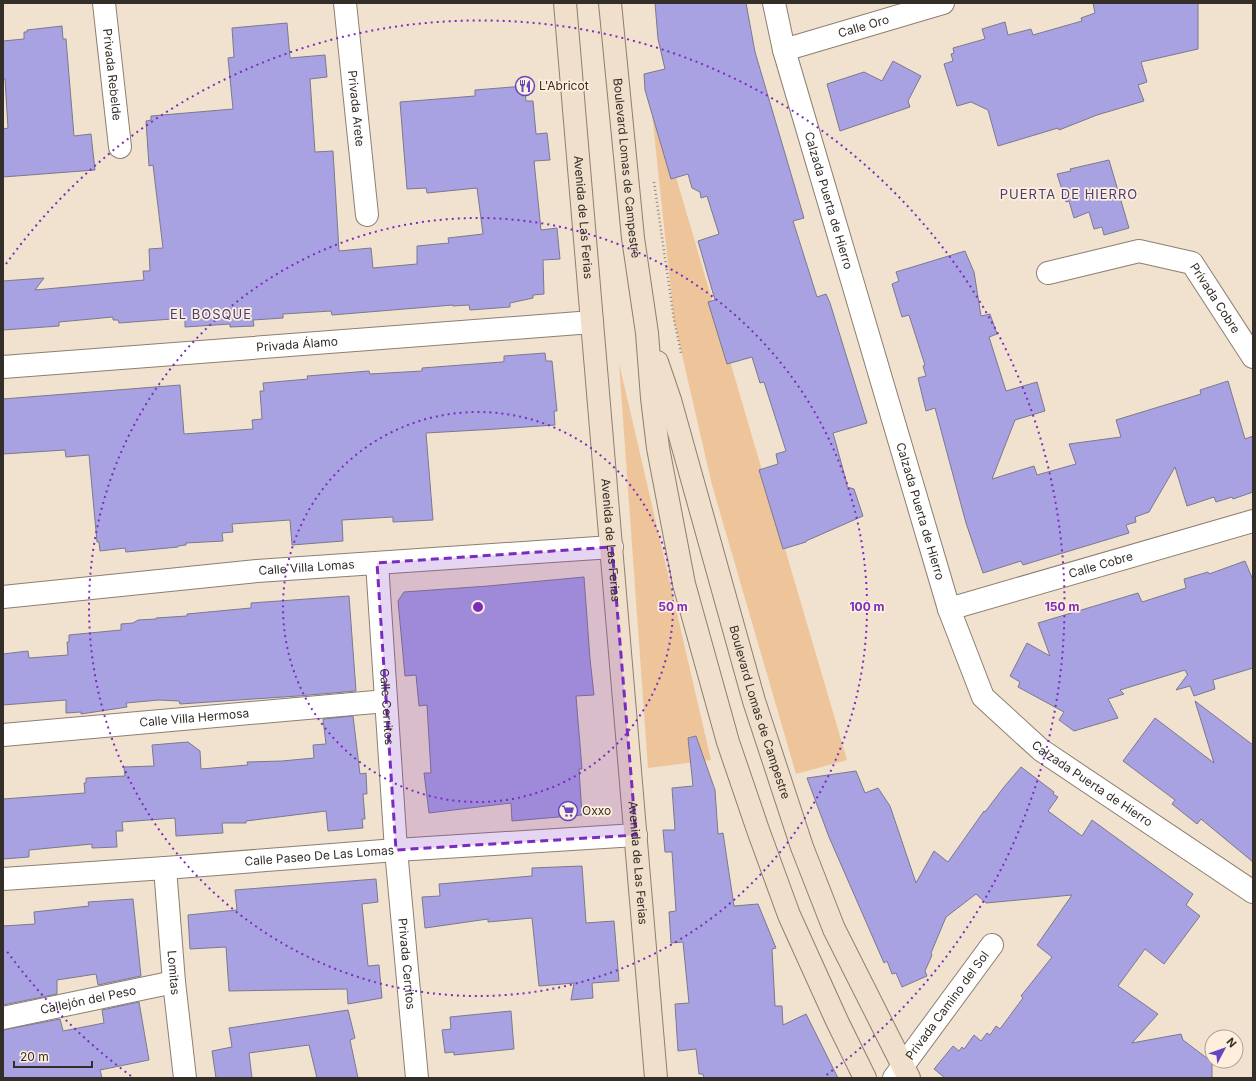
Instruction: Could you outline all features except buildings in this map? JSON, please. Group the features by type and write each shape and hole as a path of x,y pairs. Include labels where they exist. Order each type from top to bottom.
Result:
{"main road":[{"name":"Avenida de Las Ferias","path":"565,3 656,1078"},
{"name":"Boulevard Lomas de Campestre","path":"610,3 634,238 658,448 684,584 728,742 789,915 837,1021 865,1078"},
{"name":"Boulevard Lomas de Campestre","path":"646,333 670,400 754,701 802,848 834,928 902,1074"}],"street":[{"name":"Privada Rebelde","path":"104,3 120,147"},
{"name":"Privada Arete","path":"345,3 367,215"},
{"name":"Calzada Puerta de Hierro","path":"774,3 784,50 949,609 983,697 1041,750 1253,892"},
{"name":"Calle Oro","path":"784,50 943,3"},
{"name":"Privada Cobre","path":"1048,273 1139,251 1192,263 1253,357"},
{"name":"Privada Álamo","path":"3,367 592,322"},
{"name":"Calle Cobre","path":"949,609 1253,521"},
{"name":"Calle Villa Lomas","path":"3,598 257,571 612,547"},
{"name":"Calle Cerritos","path":"377,564 396,850"},
{"name":"Calle Villa Hermosa","path":"3,735 386,701"},
{"name":"Calle Paseo De Las Lomas","path":"3,878 165,868 396,850 636,835"},
{"name":"Privada Cerritos","path":"396,850 417,1078"},
{"name":"Lomitas","path":"165,868 174,982 185,1078"},
{"name":"Privada Camino del Sol","path":"902,1074 992,945"},
{"name":"Callejón del Peso","path":"3,1018 174,982"}],"path":[{"path":"654,179 674,320 682,358"}],"highlighted area":[{"path":"612,547 636,835 396,850 377,563"}],"shaded area":[{"path":"649,85 847,760 796,774 712,485 674,320"},
{"path":"619,363 711,760 648,768"}],"place":[{"name":"L'Abricot","path":"525,86"},
{"name":"Oxxo","path":"568,811"}],"district":[{"name":"PUERTA DE HIERRO","path":"1069,194"},
{"name":"EL BOSQUE","path":"211,314"}]}
